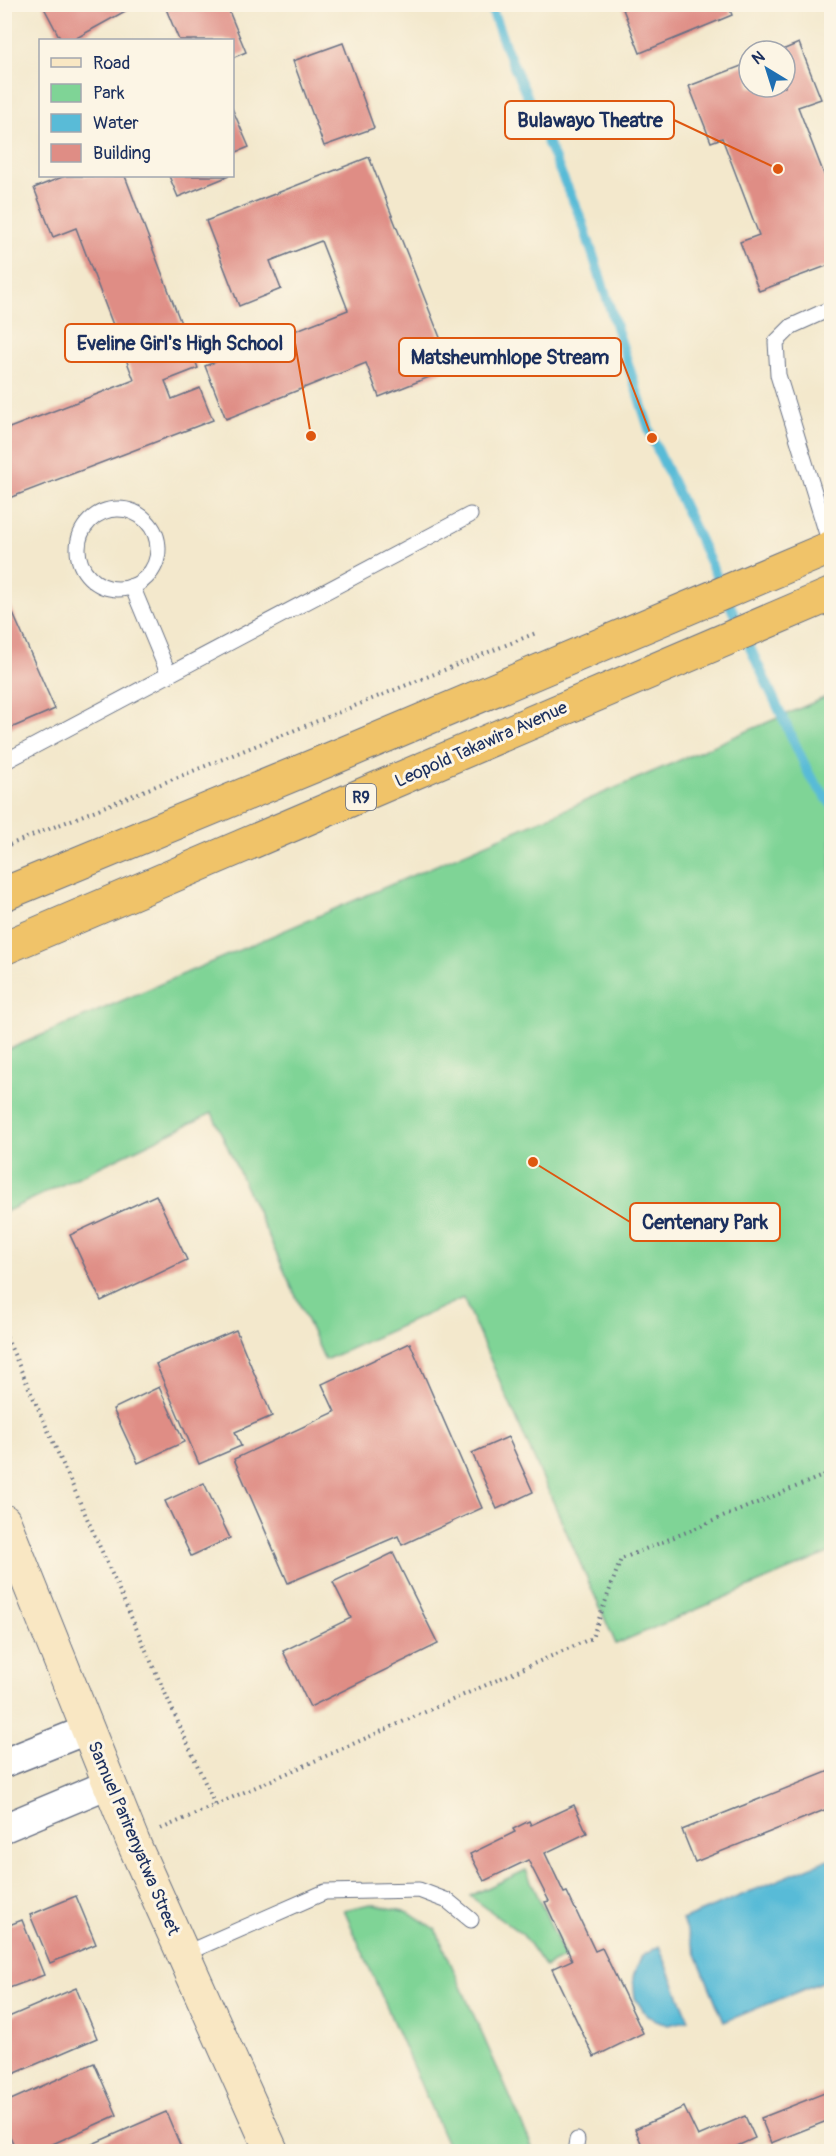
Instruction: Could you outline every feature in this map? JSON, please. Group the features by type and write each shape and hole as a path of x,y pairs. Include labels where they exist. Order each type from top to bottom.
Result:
{"highway":[{"path":"4,894 333,758 831,547"},
{"name":"Leopold Takawira Avenue","path":"4,948 831,594"}],"street":[{"name":"Samuel Parirenyatwa Street","path":"4,1521 133,1842 272,2151"},
{"path":"4,1763 89,1729"},
{"path":"4,1828 111,1783"}],"lane":[{"path":"831,308 792,326 776,342 778,375 831,547"},
{"path":"120,509 133,512 149,524 158,542 157,556 153,569 144,579 132,586 120,589 107,588 95,582 80,562 78,549 83,531 95,516 120,509"},
{"path":"4,762 470,515"},
{"path":"132,586 169,675"},
{"path":"184,1954 325,1892 419,1890 448,1901 471,1920"}],"path":[{"path":"4,847 537,633"},
{"path":"4,1332 214,1806"},
{"path":"133,1842 592,1638 621,1559 831,1472"}],"green space":[{"path":"831,695 831,1552 616,1644 463,1298 325,1360 212,1113 5,1212 5,1051"},
{"path":"526,1870 565,1957 545,1967 523,1935 470,1896"},
{"path":"370,1904 409,1912 436,1930 534,2151 450,2151 344,1910"}],"water":[{"path":"831,1858 831,1978 724,2022 682,1920"},
{"path":"659,1946 689,2020 668,2025 647,2016 635,1998 633,1977 641,1957"}],"building":[{"path":"42,4 138,4 75,39 60,39"},
{"path":"164,4 226,4 246,52 234,57 234,39 179,39"},
{"path":"621,4 728,4 732,15 640,53"},
{"path":"343,43 374,128 324,146 293,61"},
{"path":"799,43 821,99 798,107 832,195 832,264 759,291 740,242 759,235 722,138 711,142 689,86 737,68 737,99 797,99 797,44"},
{"path":"234,113 249,147 234,153"},
{"path":"369,157 452,368 379,397 366,363 226,419 205,366 348,310 321,241 270,261 281,289 239,306 206,221"},
{"path":"62,177 125,177 198,368 165,381 172,399 200,388 213,420 4,500 4,430 134,380 76,228 53,237 34,188"},
{"path":"169,177 227,177 178,197"},
{"path":"4,593 55,709 4,731"},
{"path":"156,1195 187,1260 101,1301 70,1235"},
{"path":"236,1330 272,1416 235,1432 241,1446 199,1464 156,1364"},
{"path":"410,1343 482,1508 402,1545 398,1536 288,1583 234,1459 335,1412 322,1384"},
{"path":"159,1387 184,1442 138,1463 113,1409"},
{"path":"508,1437 533,1492 497,1509 472,1453"},
{"path":"204,1483 230,1538 191,1556 165,1501"},
{"path":"393,1553 438,1644 310,1707 283,1651 351,1618 333,1582"},
{"path":"832,1770 832,1807 695,1862 682,1830"},
{"path":"574,1805 587,1833 545,1853 564,1893 567,1892 595,1951 602,1948 643,2033 594,2057 552,1969 572,1960 545,1902 549,1901 528,1860 484,1881 470,1854 515,1832 513,1829 529,1821 531,1825"},
{"path":"76,1896 96,1944 50,1963 30,1915"},
{"path":"22,1920 44,1975 4,1990 4,1927"},
{"path":"76,1988 97,2038 4,2078 4,2019"},
{"path":"94,2063 117,2115 35,2152 17,2152 4,2123 4,2103"},
{"path":"832,2090 832,2119 771,2143 761,2118"},
{"path":"684,2107 698,2136 745,2116 755,2138 724,2152 645,2152 635,2129"},
{"path":"166,2112 183,2152 74,2152"}],"waterway":[{"path":"490,4 505,46 582,221 652,438 810,776 832,805"}],"place":[{"name":"Bulawayo Theatre","path":"778,169"},
{"name":"Eveline Girl's High School","path":"311,436"},
{"name":"Matsheumhlope Stream","path":"652,438"},
{"name":"Centenary Park","path":"533,1162"}]}
